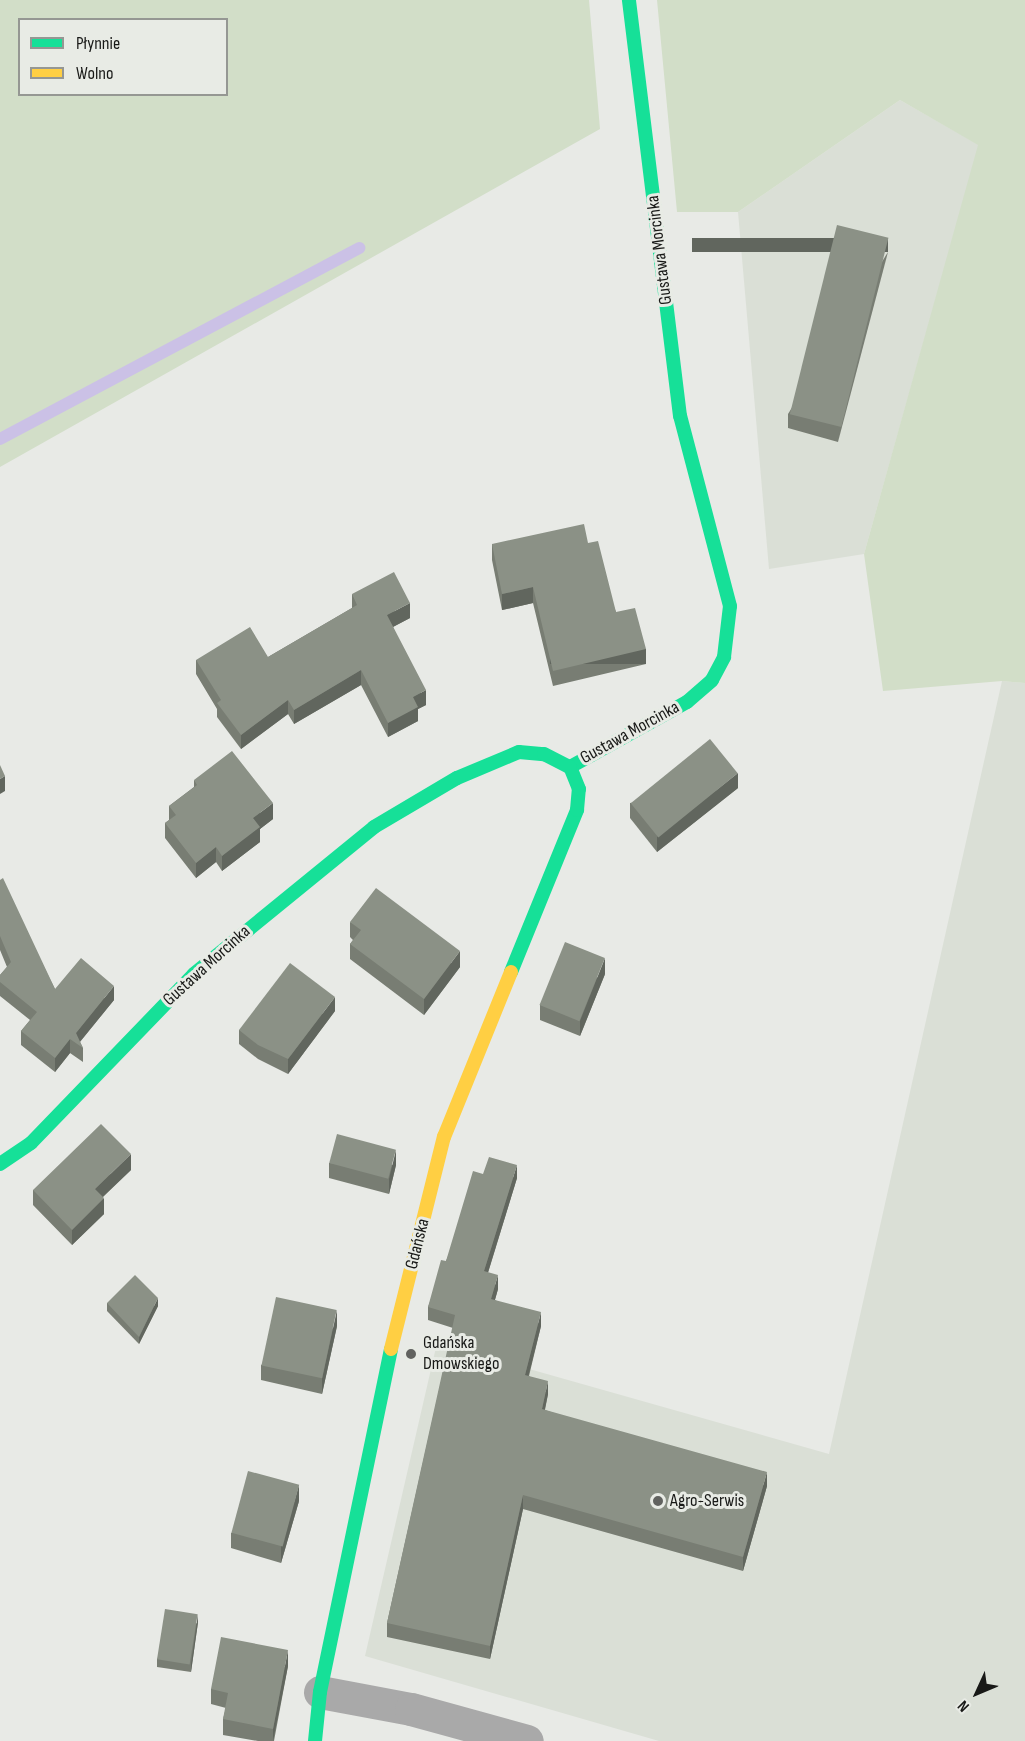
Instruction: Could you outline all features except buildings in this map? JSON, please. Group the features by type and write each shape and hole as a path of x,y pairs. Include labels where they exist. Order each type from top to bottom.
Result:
{"street":[{"name":"Gustawa Morcinka","path":"0,1164 31,1143 194,974 374,827 457,778 519,752 544,754 570,767 687,702 712,680 724,657 730,606 680,416 629,0"},
{"name":"Gdańska","path":"315,1741 320,1692 393,1339 444,1137 578,810 579,789 570,767"},
{"path":"320,1692 411,1709 527,1741"}],"shaded area":[{"path":"900,100 979,145 864,554 769,569 738,212"},
{"path":"1002,681 1025,683 1025,1741 659,1741 365,1656 437,1343 829,1454"}],"green space":[{"path":"0,0 589,0 600,129 0,467"},
{"path":"657,0 1025,0 1025,683 1002,681 883,691 864,554 978,145 900,100 738,212 677,212"}],"waterway":[{"path":"0,439 359,248"}],"traffic: fast":[{"path":"570,767 687,702 712,680 724,657 730,606 680,416 629,0"},
{"path":"0,1164 31,1143 194,974 374,827 457,778 519,752 544,754 570,767"},
{"path":"511,972 577,810 579,789 570,767"},
{"path":"315,1741 320,1692 391,1349"}],"traffic: slow":[{"path":"391,1349 444,1137 511,972"}],"place":[{"name":"Gdańska Dmowskiego","path":"411,1354"},
{"name":"Agro-Serwis","path":"658,1501"}]}
